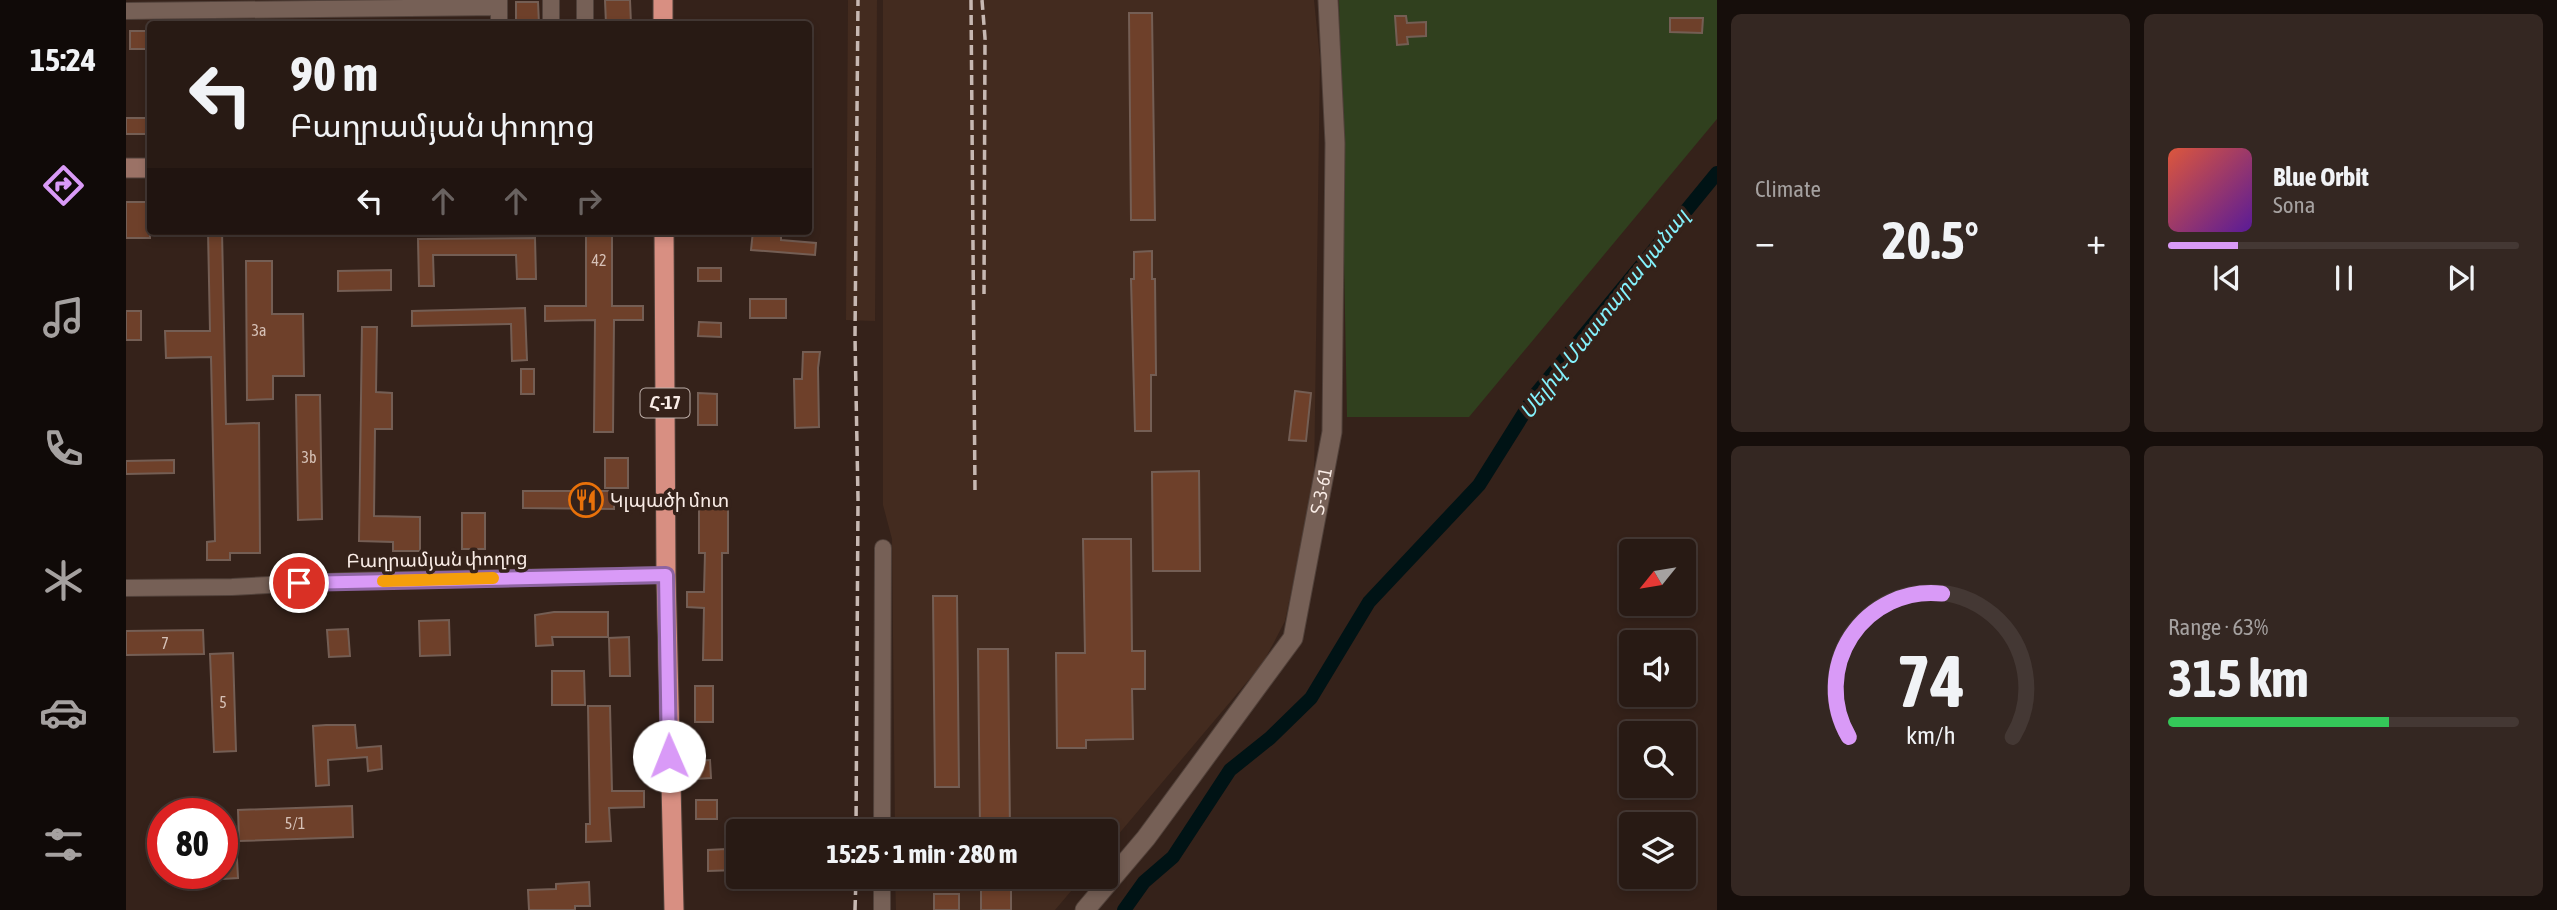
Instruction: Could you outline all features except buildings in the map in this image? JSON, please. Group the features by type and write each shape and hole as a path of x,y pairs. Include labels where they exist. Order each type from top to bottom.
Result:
{"highway":[{"path":"663,0 663,21"},
{"name":"Հ-17","path":"664,235 666,575 674,910"}],"main road":[{"path":"126,168 147,167"}],"street":[{"path":"551,0 551,21"},
{"path":"584,0 585,21"},
{"name":"Տ-3-61","path":"1085,910 1146,838 1293,638 1332,432 1335,143 1328,0"},
{"path":"126,11 499,3 499,21"},
{"path":"882,819 883,548"},
{"name":"Բաղրամյան փողոց","path":"126,588 666,575"},
{"path":"882,889 882,910"}],"shaded area":[{"path":"848,0 877,0 875,321 846,320"},
{"path":"883,0 1314,0 1320,59 1314,482 1285,621 1263,663 1118,835 1118,819 895,819 892,539 883,505"},
{"path":"895,889 1073,889 1055,910 896,910"}],"green space":[{"path":"1339,0 1717,0 1717,119 1469,417 1347,417"}],"waterway":[{"name":"Սելիվ֊Մաստարա կանալ","path":"1124,910 1144,882 1173,857 1230,770 1270,738 1311,698 1369,602 1479,485 1536,394 1717,173"}],"railway":[{"path":"856,819 858,499 855,337 858,0"},
{"path":"971,0 975,492"},
{"path":"982,0 985,38 984,294"},
{"path":"855,910 856,889"}],"slow traffic":[{"path":"383,581 493,578"}],"place":[{"name":"Կլպածի մոտ","path":"586,500"}],"route":[{"path":"299,583 666,575 669,756"}]}
